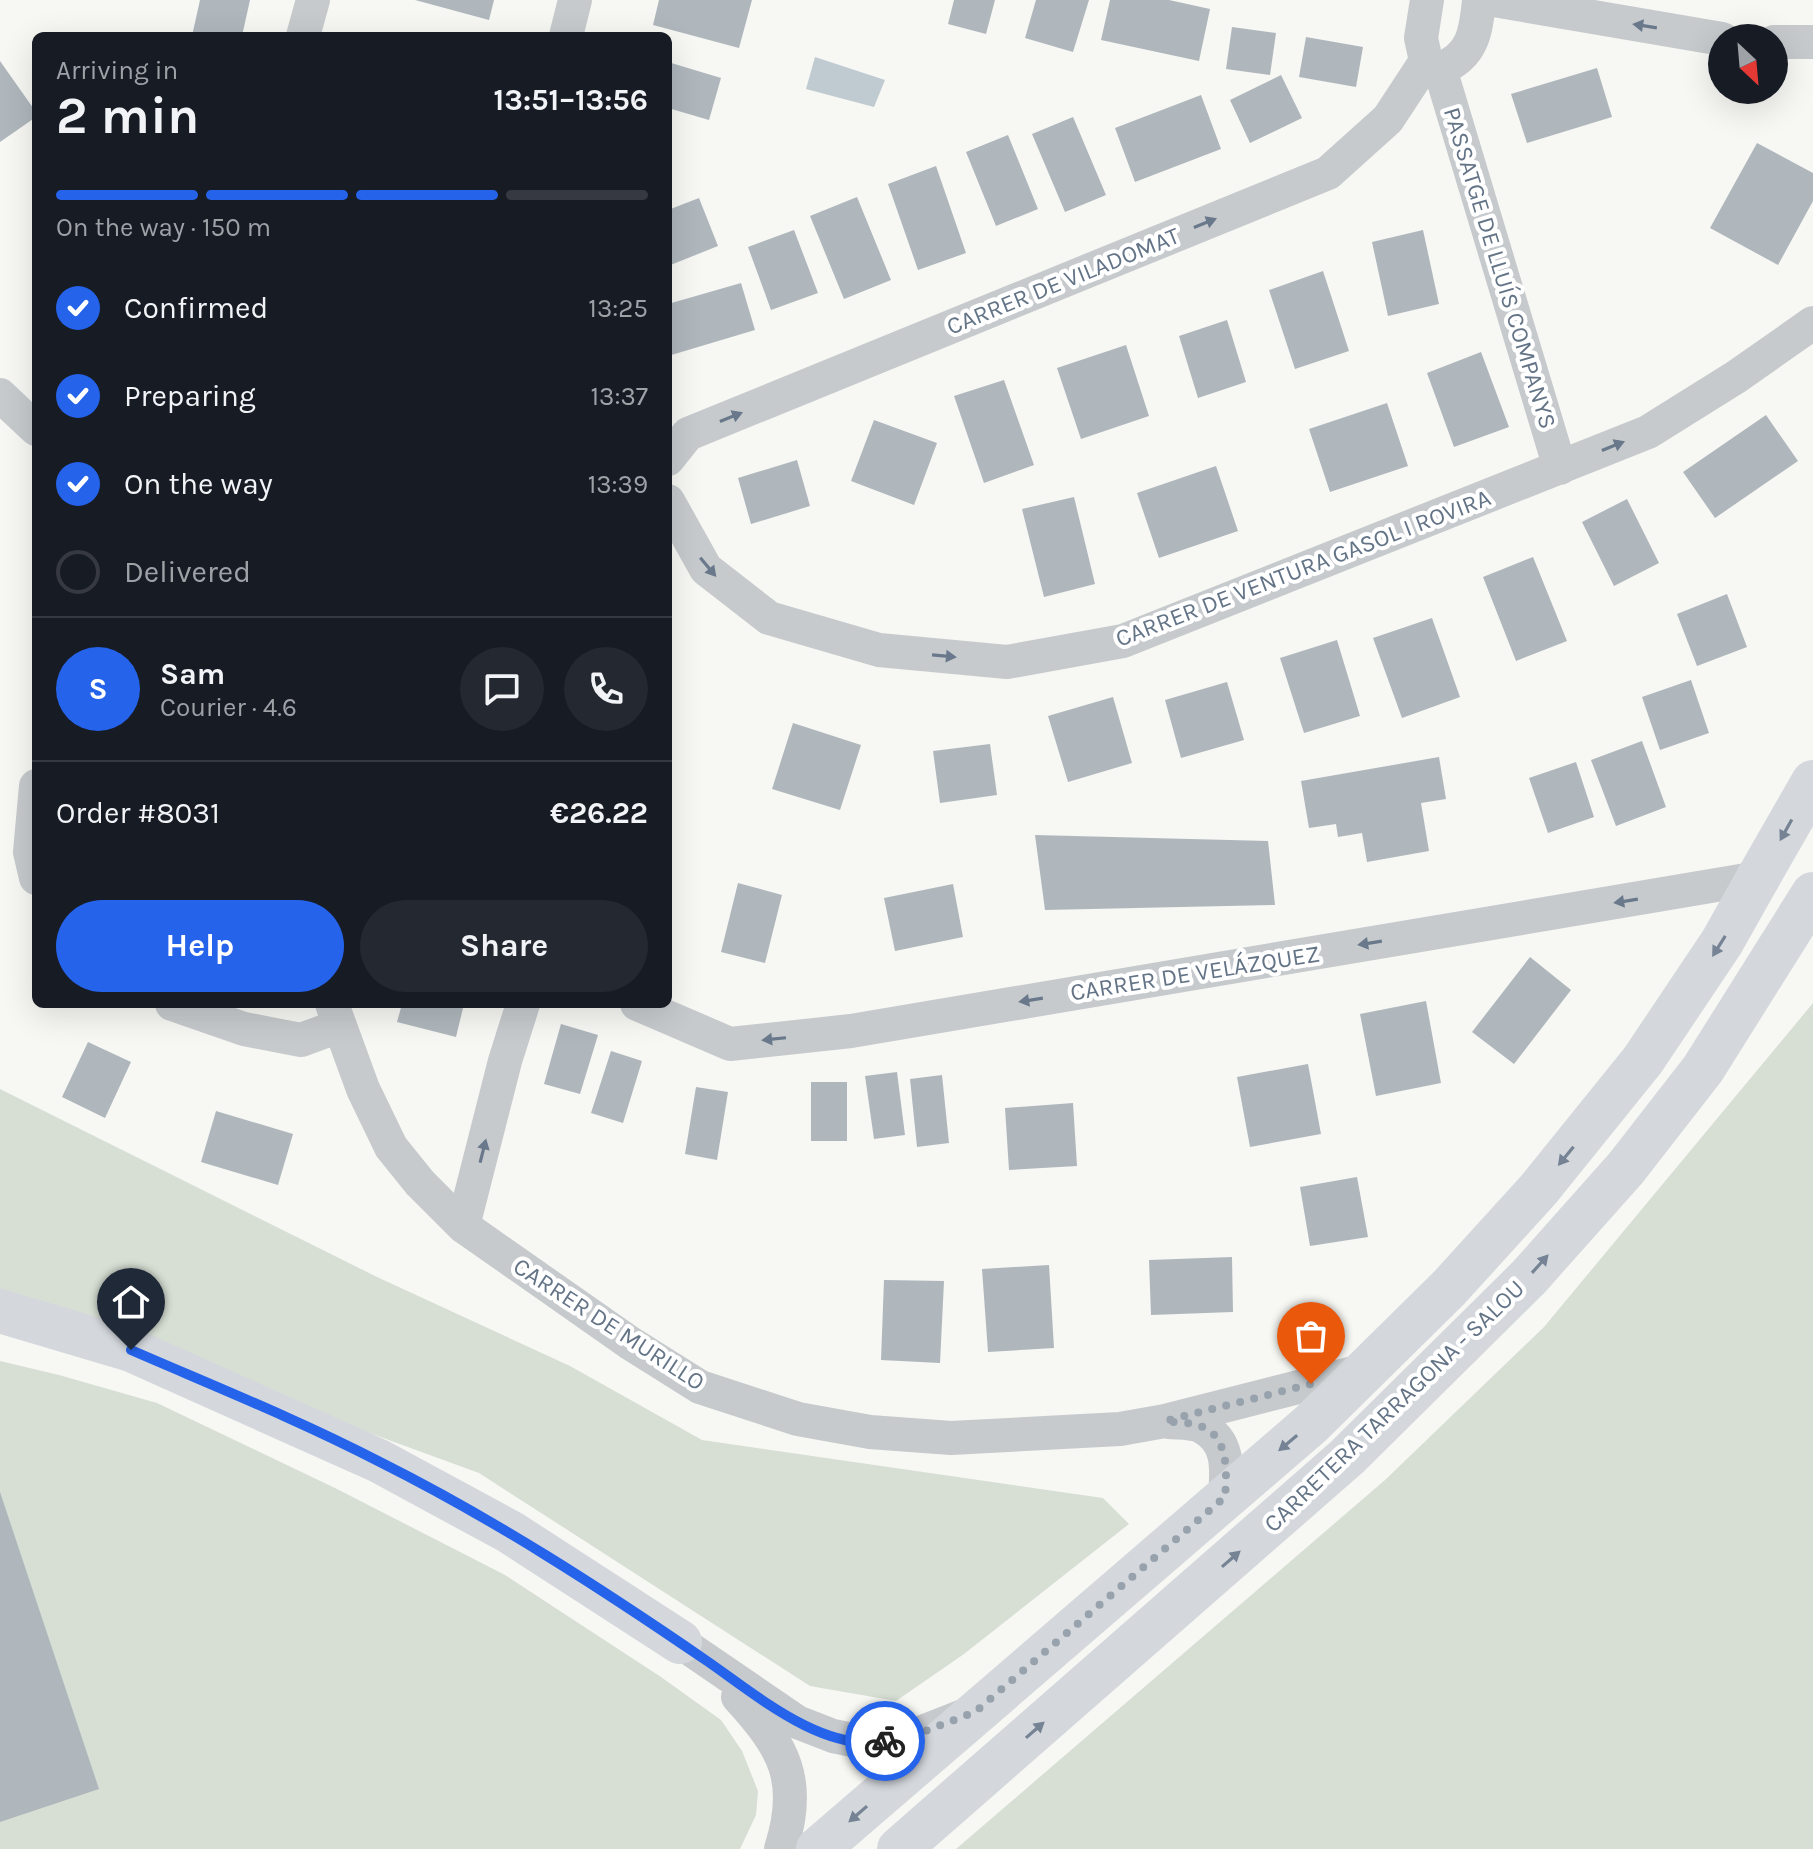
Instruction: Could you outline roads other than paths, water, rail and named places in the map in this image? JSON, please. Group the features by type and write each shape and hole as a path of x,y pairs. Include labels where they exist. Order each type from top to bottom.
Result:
{"main road":[{"name":"CARRETERA TARRAGONA - SALOU","path":"818,1849 1311,1424 1449,1288 1539,1189 1643,1060 1722,942 1813,782"},
{"name":"CARRETERA TARRAGONA - SALOU","path":"899,1849 1347,1457 1529,1277 1626,1168 1703,1069 1813,894"},
{"path":"1626,1168 1720,1081 1813,950"},
{"path":"0,1311 131,1350 379,1461 510,1532 680,1642"}],"street":[{"path":"304,32 313,0"},
{"path":"567,32 575,0"},
{"name":"PASSATGE DE LLUÍS COMPANYS","path":"1427,0 1421,38 1433,65 1560,468"},
{"name":"CARRER DE VILADOMAT","path":"672,454 688,434 1328,173 1388,119 1433,65 1456,62 1470,45 1479,0"},
{"path":"1494,0 1708,37"},
{"path":"1788,42 1813,42"},
{"name":"CARRER DE VENTURA GASOL I ROVIRA","path":"672,508 706,569 769,618 879,650 1007,662 1123,641 1648,432 1736,377 1813,323"},
{"path":"0,395 32,425"},
{"path":"32,830 32,861"},
{"name":"CARRER DE VELÁZQUEZ","path":"646,1008 730,1044 851,1031 1758,878"},
{"path":"184,1008 244,1029 301,1040 335,1015"},
{"path":"463,1226 522,1008"},
{"name":"CARRER DE MURILLO","path":"335,1015 363,1089 391,1147 420,1183 463,1226 630,1343 700,1387 798,1419 870,1432 951,1438 1092,1432 1165,1421 1369,1369"},
{"name":"CARRER DE MURILLO","path":"1165,1421 1200,1425 1220,1441 1227,1466 1225,1497"},
{"path":"680,1642 797,1722 833,1736 872,1744 912,1736 975,1712"},
{"path":"680,1642 733,1692 779,1747 789,1778 785,1837 781,1849"}]}
